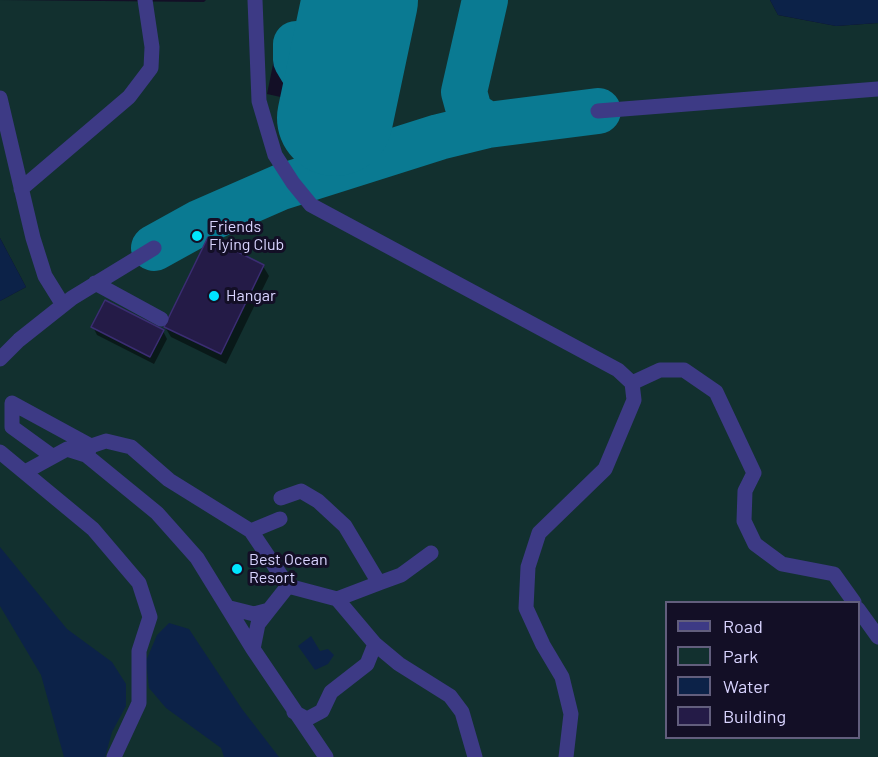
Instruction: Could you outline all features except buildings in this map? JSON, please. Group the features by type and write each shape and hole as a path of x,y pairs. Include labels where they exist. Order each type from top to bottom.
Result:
{"street":[{"path":"21,189 129,97 151,68 152,47 145,0"},
{"path":"255,0 258,101 275,155 311,205 618,370 632,384 634,400 605,469 539,533 528,567 526,608 543,645 562,677 571,714 566,757"},
{"path":"598,111 878,90"},
{"path":"0,98 21,189 45,276 63,305"},
{"path":"0,359 18,340 63,305 154,248"},
{"path":"96,283 161,319"},
{"path":"632,384 660,370 684,370 716,392 754,473 745,491 744,521 755,544 782,564 834,574 853,601"},
{"path":"52,456 12,427 12,403 89,450 157,513 197,558 230,608 253,649 326,757"},
{"path":"25,472 67,449 89,450 106,441 131,447 169,480 251,531 288,586 337,599 375,644 399,664 450,696 462,712 475,757"},
{"path":"0,452 101,538 139,583 150,617 139,651 137,678 139,703 114,757"},
{"path":"281,498 302,491 318,501 345,526 379,583"},
{"path":"251,531 280,519"},
{"path":"337,599 401,575 431,553"},
{"path":"253,649 258,624 288,586"},
{"path":"230,608 254,614 269,610"},
{"path":"860,612 878,637"},
{"path":"294,712 307,719 322,711 331,692 367,664 375,644"}],"green space":[{"path":"0,0 204,2 206,0 332,0 307,115 361,127 388,0 770,0 778,15 836,26 878,23 878,757 0,757 0,301 26,287 0,238","holes":["279,35 321,44 308,103 267,94"]}],"water":[{"path":"770,0 878,0 878,23 836,26 778,15"},
{"path":"0,238 26,287 0,301"},
{"path":"0,547 67,629 112,662 126,684 126,706 112,732 105,757 64,757 41,675 0,606"},
{"path":"169,623 189,629 242,709 279,757 224,757 221,748 166,708 149,688 146,661 157,635"},
{"path":"311,636 320,651 328,649 334,655 328,664 315,670 298,646"}],"taxiway":[{"path":"485,0 464,92 470,114 488,125 598,111"},
{"path":"296,44 296,60 302,70 324,74"},
{"path":"338,105 332,84 324,74 338,67 349,53"},
{"path":"154,248 201,222 281,187 439,137 488,125"}],"runway":[{"path":"335,118 360,0"}],"place":[{"name":"Friends Flying Club","path":"197,236"},
{"name":"Hangar","path":"214,296"},
{"name":"Best Ocean Resort","path":"237,569"}]}
